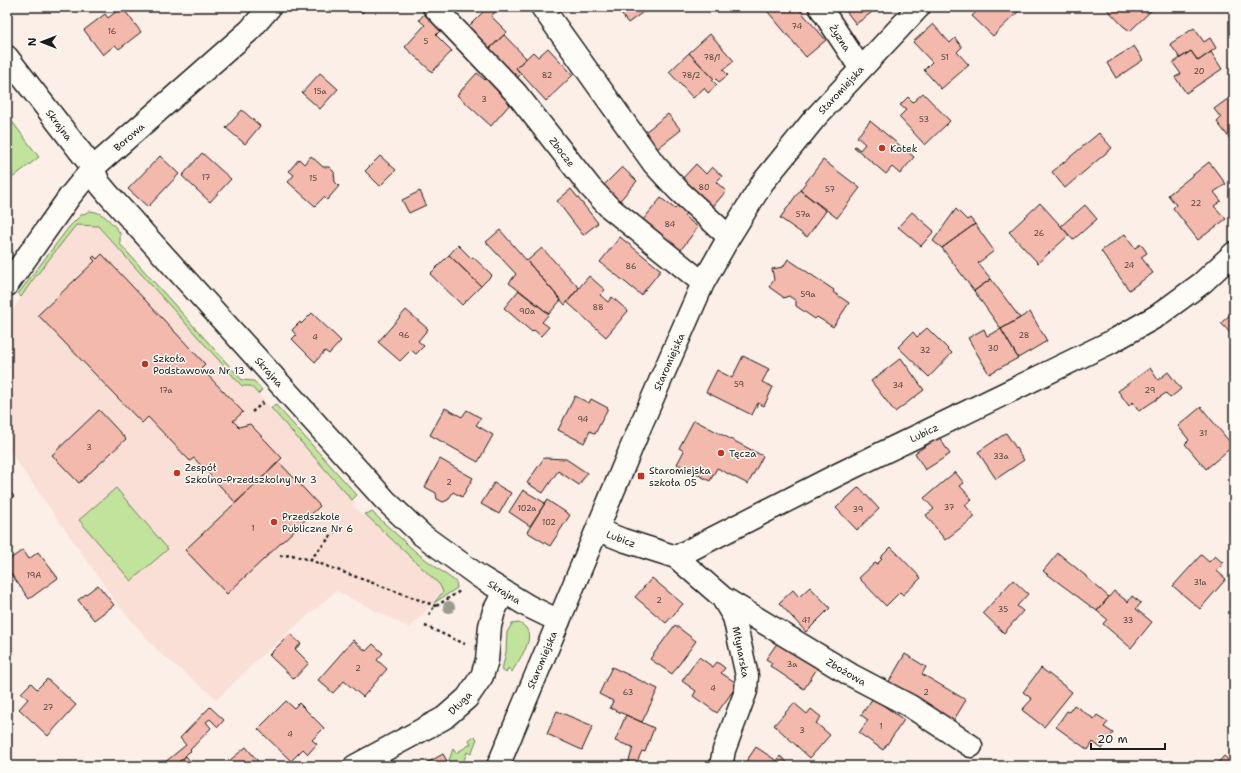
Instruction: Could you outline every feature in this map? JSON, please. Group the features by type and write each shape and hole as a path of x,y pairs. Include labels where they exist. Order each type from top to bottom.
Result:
{"street":[{"name":"Zbocze","path":"434,7 516,93 590,186 610,207 703,283"},
{"path":"542,7 654,164 679,191 729,237"},
{"name":"Żyzna","path":"820,7 861,69"},
{"name":"Staromiejska","path":"498,766 640,427 703,283 763,182 815,118 919,7"},
{"name":"Borowa","path":"7,285 70,196 93,168 250,30 264,10"},
{"name":"Skrajna","path":"7,57 93,168 99,182 109,195 385,500 422,535 480,577 528,606 559,621"},
{"name":"Lubicz","path":"598,530 623,540 676,557 839,474 1111,342 1164,311 1202,283 1234,253"},
{"name":"Młynarska","path":"676,557 722,597 734,617 747,676 746,691 724,750 722,761 723,766"},
{"name":"Długa","path":"355,766 444,718 467,698 482,676 487,660 490,626 494,611 504,592"},
{"name":"Zbożowa","path":"722,597 851,675 910,706 971,746"}],"path":[{"path":"252,412 268,398"},
{"path":"310,560 336,530"},
{"path":"280,556 292,555 310,560 436,606"},
{"path":"430,615 433,608 465,587"},
{"path":"425,626 467,645"}],"shaded area":[{"name":"Zespół Szkolno-Przedszkolny Nr 3","path":"76,224 98,226 242,386 251,386 355,502 352,505 363,516 365,514 440,585 443,592 410,628 336,591 258,659 217,699 159,652 119,606 7,447 7,319 32,281"}],"green space":[{"path":"7,115 39,157 7,182"},
{"path":"90,211 99,213 111,222 120,233 120,244 242,380 254,381 262,390 258,394 251,386 242,386 98,226 76,225 21,297 18,294 69,227 81,215"},
{"path":"275,404 357,495 352,500 271,408"},
{"path":"116,488 168,549 131,581 79,520"},
{"path":"372,512 417,553 456,582 457,588 434,603 443,592 440,585 365,514"},
{"path":"518,623 526,628 528,633 527,644 512,672 508,668 506,673 502,670 506,652 507,632 512,624"},
{"path":"474,736 477,739 471,754 467,752 462,766 444,766 448,763 453,749 456,753 471,744 469,740"}],"building":[{"path":"122,7 141,32 119,49 115,45 103,55 84,30 105,14 108,18"},
{"path":"355,7 367,7 362,13"},
{"path":"488,7 501,7 491,16 507,32 485,53 464,31"},
{"path":"616,7 650,7 628,23"},
{"path":"774,7 797,7 826,40 806,57 768,12"},
{"path":"843,7 879,7 856,24"},
{"path":"981,7 1023,7 993,36 972,16"},
{"path":"1105,7 1155,7 1130,31 1123,26"},
{"path":"425,13 442,29 436,35 452,51 432,72 405,47 425,25 419,20"},
{"path":"933,24 950,43 955,38 962,47 957,52 969,65 941,89 924,70 932,62 913,42"},
{"path":"1194,28 1204,42 1210,38 1216,48 1198,61 1191,51 1180,58 1170,44"},
{"path":"710,34 734,61 723,70 728,75 719,82 715,78 714,79 689,53"},
{"path":"504,35 526,58 516,68 521,74 513,82 485,53"},
{"path":"1134,46 1143,60 1116,78 1107,63"},
{"path":"548,48 573,75 546,101 516,68 533,52 538,57"},
{"path":"1191,51 1198,61 1211,52 1222,69 1186,93 1175,77 1181,74 1173,63"},
{"path":"689,53 714,79 712,80 717,85 708,93 704,88 693,98 669,72"},
{"path":"320,73 338,89 320,109 302,93"},
{"path":"477,73 485,80 490,75 501,86 497,91 511,103 491,126 457,95"},
{"path":"923,93 950,121 925,145 899,117 906,110 900,105 908,97 913,102"},
{"path":"1233,95 1234,144 1217,122 1221,118 1214,109"},
{"path":"242,110 260,126 245,144 226,128"},
{"path":"668,114 681,130 653,152 640,136"},
{"name":"Kotek","path":"870,121 914,157 900,174 892,167 886,174 854,147 855,146 860,150 865,144 857,137"},
{"path":"1099,133 1112,148 1065,188 1052,172"},
{"path":"202,153 231,179 210,202 182,176"},
{"path":"160,156 179,174 148,207 128,189"},
{"path":"311,156 323,167 329,167 334,172 335,182 339,186 327,200 324,197 315,206 288,182 294,175 289,171 299,159 304,164"},
{"path":"380,156 396,170 380,186 365,171"},
{"path":"823,160 860,188 837,218 800,190"},
{"path":"1209,162 1226,184 1214,192 1221,201 1214,206 1226,219 1198,240 1173,208 1176,205 1168,195"},
{"path":"696,164 706,174 712,167 722,176 716,182 726,191 711,209 680,181"},
{"path":"622,167 637,181 616,205 599,190"},
{"path":"571,189 598,223 583,235 557,201"},
{"path":"800,190 826,211 807,237 780,218"},
{"path":"420,191 426,205 409,213 402,200"},
{"path":"661,198 675,209 678,205 687,212 684,216 698,227 680,251 642,221"},
{"path":"1040,203 1069,235 1038,263 1009,232"},
{"path":"1085,205 1097,219 1073,240 1061,226"},
{"path":"956,209 967,220 970,218 975,224 942,248 933,241"},
{"path":"912,212 934,231 921,246 898,227"},
{"path":"975,224 994,251 978,263 991,279 974,291 942,248"},
{"path":"500,230 561,300 549,314 509,283 516,274 486,242"},
{"path":"1125,234 1135,248 1141,244 1147,253 1141,257 1153,273 1129,290 1101,251"},
{"path":"620,237 661,270 641,295 600,262"},
{"path":"458,245 492,275 481,286 449,255"},
{"path":"542,248 579,288 565,305 527,261"},
{"path":"102,254 205,364 201,368 243,412 233,421 239,427 250,424 282,458 236,503 194,458 190,461 148,417 142,423 38,315 95,261 92,258 94,256 97,259"},
{"path":"449,255 481,286 462,305 430,274"},
{"path":"788,259 834,290 833,292 849,303 833,327 817,317 815,319 796,306 796,301 789,296 783,298 769,287 774,280 772,269 783,267"},
{"path":"589,276 605,290 600,295 608,302 612,297 628,311 606,337 567,302"},
{"path":"991,279 1020,318 1001,329 974,291"},
{"path":"519,290 549,314 542,322 549,327 541,336 534,330 532,332 504,308"},
{"path":"406,310 428,329 418,341 424,346 416,354 411,350 400,361 378,342"},
{"path":"1234,311 1234,337 1221,323"},
{"path":"1030,312 1047,341 1018,358 1001,329"},
{"path":"312,313 341,341 329,354 325,351 315,362 292,339 296,335 292,330 300,322 301,324"},
{"path":"927,328 952,353 929,377 898,347 913,332 917,337"},
{"path":"984,329 987,336 1001,329 1018,358 989,374 968,338"},
{"path":"743,356 769,369 762,382 773,387 764,406 758,403 752,415 706,392 717,370 732,378"},
{"path":"901,358 924,390 895,412 871,381"},
{"path":"1150,368 1158,380 1168,372 1181,389 1170,398 1166,393 1139,411 1133,402 1129,406 1118,391"},
{"path":"575,396 589,403 591,399 608,408 595,434 590,431 584,443 558,430"},
{"path":"1201,407 1233,446 1206,469 1185,444 1189,440 1178,426"},
{"path":"445,408 462,417 467,410 481,418 476,425 493,435 478,462 430,435"},
{"path":"99,410 126,439 79,483 52,455"},
{"name":"Tęcza","path":"694,420 763,456 748,484 717,468 710,481 677,464 684,451 679,448"},
{"path":"1006,433 1024,460 996,479 978,452"},
{"path":"939,437 950,454 925,470 915,453"},
{"path":"544,458 566,459 587,473 579,485 558,471 543,493 527,483"},
{"path":"440,459 473,478 462,497 453,492 448,500 443,502 437,499 436,493 425,487"},
{"path":"279,462 320,506 227,594 185,550"},
{"path":"955,472 964,483 960,486 972,499 965,505 975,517 945,540 926,515 934,509 924,498"},
{"path":"494,483 511,493 499,514 481,504"},
{"path":"859,487 879,509 857,530 836,508"},
{"path":"7,489 14,496 7,503"},
{"path":"523,490 545,503 530,526 509,512"},
{"path":"547,500 570,515 550,546 527,532"},
{"path":"891,547 921,578 903,595 900,592 886,606 859,578 875,563 877,564 882,559 880,558"},
{"path":"23,550 29,559 38,552 58,578 29,599 7,568 7,561"},
{"path":"1058,553 1109,597 1097,611 1043,571"},
{"path":"1201,555 1209,562 1215,556 1223,563 1217,571 1226,579 1200,609 1173,586"},
{"path":"652,578 683,604 666,623 635,597"},
{"path":"1013,580 1028,594 1017,606 1023,611 1004,633 983,613"},
{"path":"98,585 114,605 94,620 78,600"},
{"path":"810,587 830,608 806,632 779,603 793,590 799,597"},
{"path":"1114,591 1128,602 1132,596 1141,603 1136,609 1152,622 1131,648 1103,624 1107,619 1097,611"},
{"path":"675,625 696,641 672,674 650,659"},
{"path":"290,634 301,644 295,649 309,663 294,679 269,655"},
{"path":"353,640 366,651 373,644 383,653 377,660 387,669 363,697 344,681 333,693 318,680"},
{"path":"778,642 818,667 804,689 770,666 772,663 766,659"},
{"path":"905,654 926,667 922,674 966,700 952,723 887,685"},
{"path":"699,657 713,667 717,662 725,668 721,673 738,684 717,713 693,696 696,691 682,681"},
{"path":"612,667 658,689 642,722 610,708 613,701 599,694"},
{"path":"1041,668 1072,692 1044,727 1022,710 1032,699 1023,692"},
{"path":"47,679 76,705 48,736 19,709 28,699 21,693 31,683 37,689"},
{"path":"873,698 904,720 883,750 859,733 868,720 861,715"},
{"path":"286,701 294,708 299,703 324,728 312,740 317,744 308,754 303,749 291,761 258,729"},
{"path":"794,703 807,714 811,709 821,717 816,723 830,735 810,758 774,725"},
{"path":"1074,705 1094,719 1097,715 1108,722 1104,727 1113,733 1102,749 1093,742 1088,750 1056,727 1067,711 1069,712"},
{"path":"210,707 224,720 218,727 210,719 206,722 211,728 190,750 191,751 174,766 166,766 164,763 186,745 180,738"},
{"path":"557,711 593,726 582,750 547,734"},
{"path":"626,715 654,728 645,752 642,751 635,766 628,764 633,747 615,741"},
{"path":"246,747 262,766 223,766"},
{"path":"756,747 777,761 780,756 787,762 785,766 743,766"},
{"path":"443,754 448,763 444,766 429,766 427,763"},
{"path":"186,756 194,766 174,766"},
{"path":"1224,756 1234,765 1234,766 1215,766"}],"place":[{"name":"Kotek","path":"882,148"},
{"name":"Szkoła Podstawowa Nr 13","path":"145,364"},
{"name":"Tęcza","path":"721,453"},
{"name":"Zespół Szkolno-Przedszkolny Nr 3","path":"177,473"},
{"name":"Staromiejska szkoła 05","path":"641,476"},
{"name":"Przedszkole Publiczne Nr 6","path":"274,522"}]}
